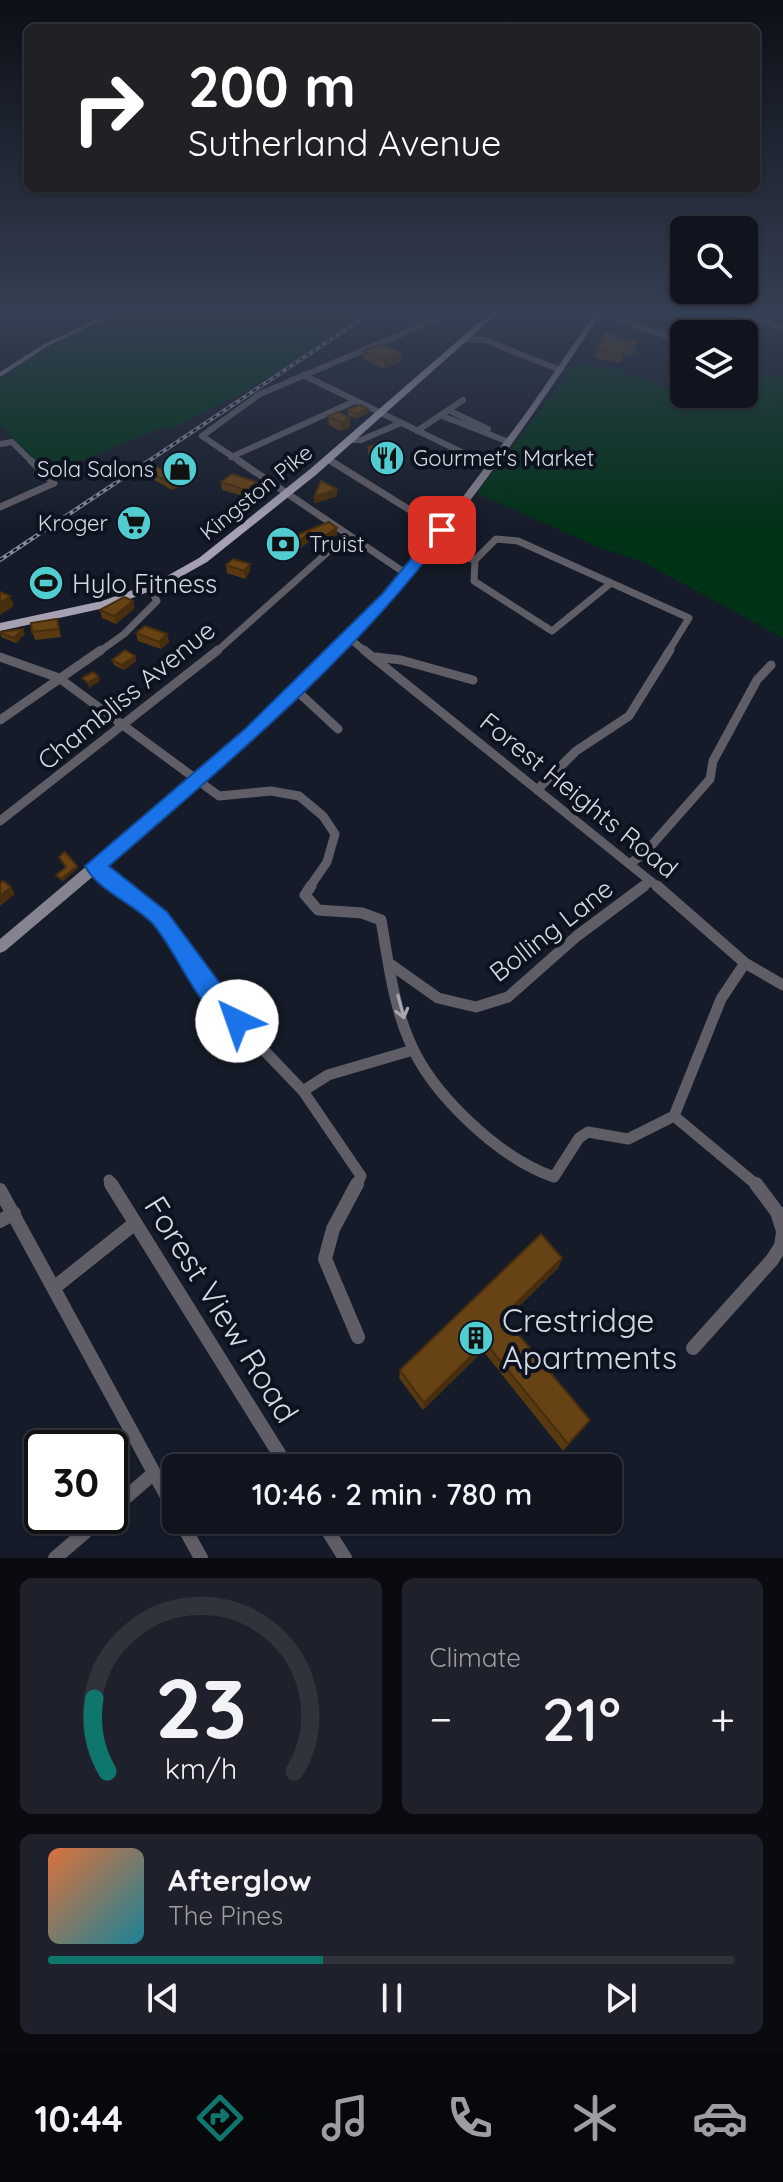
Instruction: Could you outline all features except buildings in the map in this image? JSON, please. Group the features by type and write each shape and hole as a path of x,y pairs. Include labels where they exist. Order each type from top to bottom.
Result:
{"main road":[{"name":"Kingston Pike","path":"0,627 62,616 150,588 229,543 413,385"}],"street":[{"path":"281,385 260,394 204,431 203,439 408,575"},
{"path":"322,385 490,466"},
{"path":"0,947 251,734 349,638 408,575 548,385"},
{"path":"417,431 463,400"},
{"path":"231,457 355,401"},
{"path":"448,410 477,423 504,441"},
{"path":"440,415 504,441"},
{"path":"350,440 361,440 401,423"},
{"path":"0,507 54,483 4,443"},
{"path":"328,459 442,530"},
{"name":"Chambliss Avenue","path":"0,821 194,671 347,535"},
{"path":"537,790 576,751 629,716 689,618 611,583 507,538 496,539 475,560 474,581 552,631 611,583"},
{"path":"430,546 475,560"},
{"path":"0,720 135,624 157,601 150,588"},
{"name":"Forest Heights Road","path":"349,638 630,863 745,963 783,985"},
{"path":"0,657 39,668 59,678 219,796 282,790 301,795 326,818 335,834 327,862 305,895 318,910 362,913 381,920 413,1050 466,1120 527,1165 554,1177 579,1138 588,1132 628,1139 674,1116 721,999 745,963"},
{"path":"376,657 401,660 473,680"},
{"path":"630,863 643,855 710,779 713,761 757,680 771,665"},
{"path":"296,690 338,729"},
{"path":"95,866 160,918 215,999 303,1091 352,1159 361,1176 333,1229 325,1259 358,1337"},
{"name":"Bolling Lane","path":"390,964 438,998 476,1007 508,997 577,936 651,881"},
{"path":"303,1091 328,1075 413,1050"},
{"path":"674,1116 688,1133 768,1195 781,1216 783,1232 781,1246 772,1260 693,1348"},
{"name":"Forest View Road","path":"109,1180 279,1454"},
{"path":"0,1190 162,1488"},
{"path":"0,1221 14,1213"},
{"path":"55,1287 134,1224"},
{"path":"128,1495 154,1473"},
{"path":"55,1558 83,1534"},
{"path":"188,1534 201,1558"},
{"path":"330,1534 345,1558"}],"green space":[{"path":"0,385 256,385 169,430 161,428 48,474 0,425"},
{"path":"560,385 657,385 670,390 670,408 758,408 758,385 783,385 783,638 643,562 598,547 477,493"}],"railway":[{"path":"0,560 263,385"}],"place":[{"name":"Gourmet's Market","path":"387,458"},
{"name":"Sola Salons","path":"180,469"},
{"name":"Kroger","path":"134,523"},
{"name":"Truist","path":"283,544"},
{"name":"Hylo Fitness","path":"46,583"},
{"name":"Crestridge Apartments","path":"476,1338"}],"route":[{"path":"237,1021 215,999 160,918 95,866 251,734 408,575 442,530"}]}
